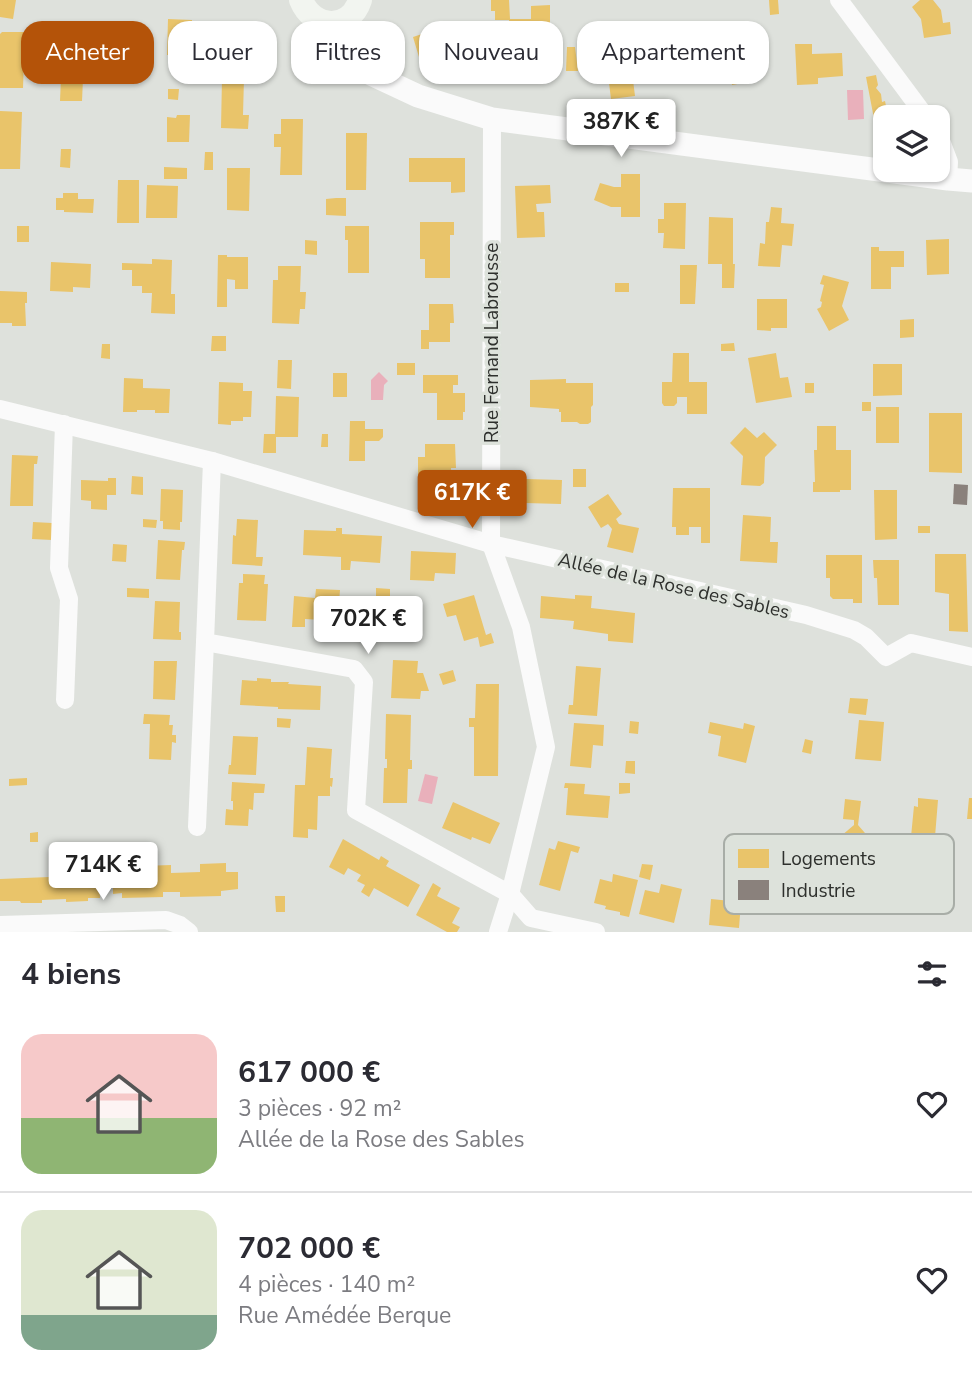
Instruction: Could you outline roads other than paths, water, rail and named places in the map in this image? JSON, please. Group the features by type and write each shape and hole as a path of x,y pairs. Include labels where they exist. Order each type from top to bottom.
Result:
{"main road":[{"path":"302,0 306,11 320,21"},
{"path":"342,21 364,1"}],"street":[{"path":"839,0 917,105"},
{"path":"392,84 418,96 492,119 873,169"},
{"name":"Rue Fernand Labrousse","path":"492,119 491,544 521,627 546,747 498,932"},
{"path":"950,179 972,181"},
{"name":"Allée de la Rose des Sables","path":"0,409 212,461 491,544 806,615 854,630 866,637 886,657 911,643 972,657"},
{"path":"64,424 59,568 69,599 65,700"},
{"path":"197,827 212,461"},
{"path":"205,642 354,669 364,682 356,810 510,894 531,918 596,932"},
{"path":"0,925 166,920 189,932"}]}
